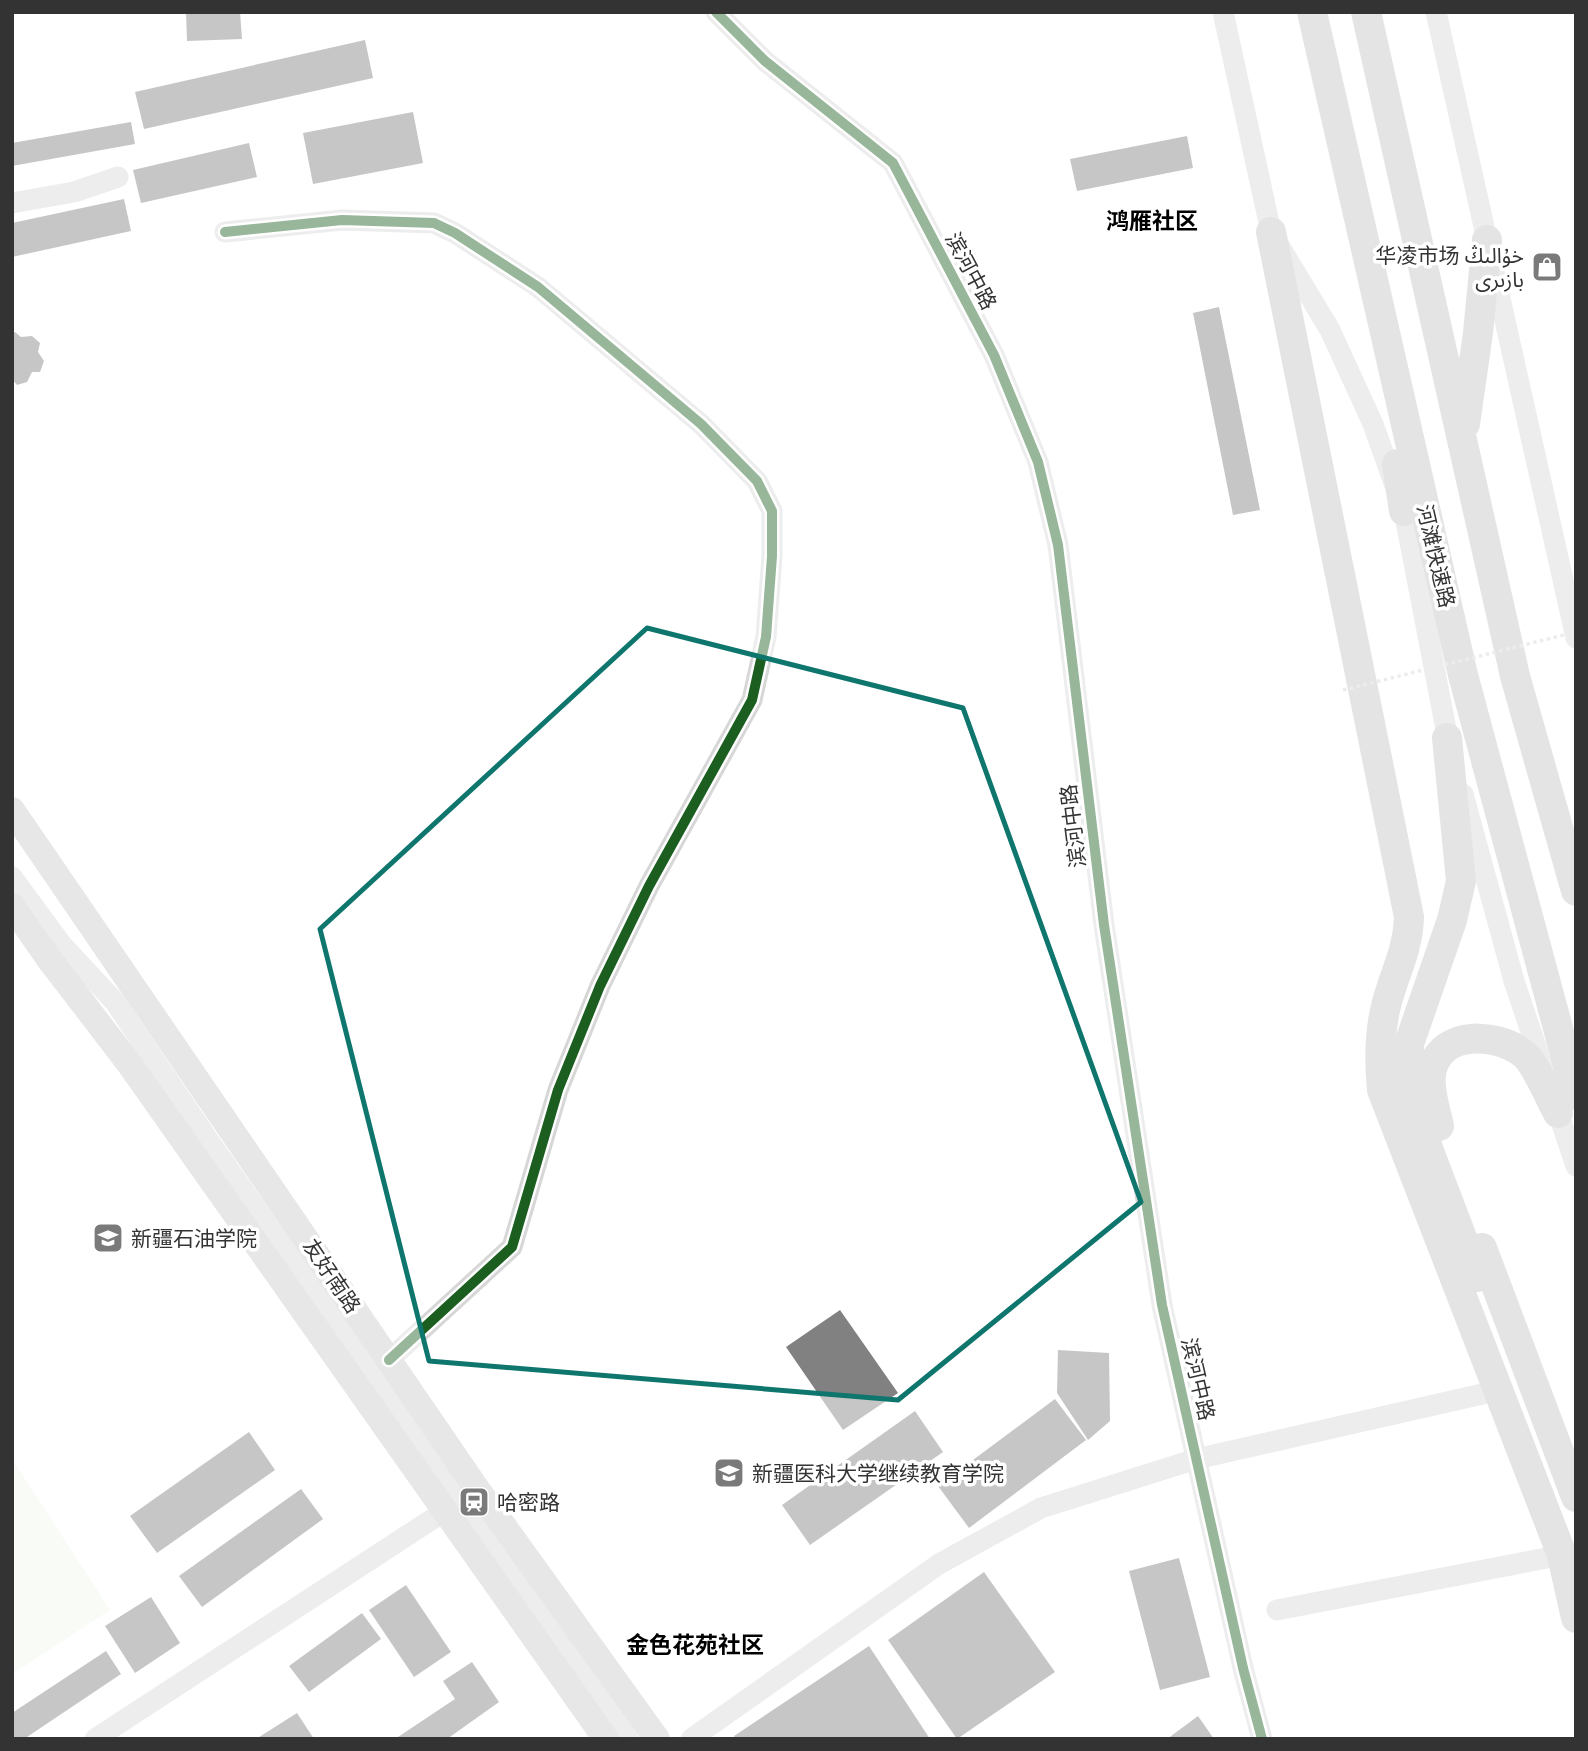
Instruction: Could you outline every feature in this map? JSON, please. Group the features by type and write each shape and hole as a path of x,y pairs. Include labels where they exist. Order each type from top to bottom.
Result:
{"highway":[{"name":"河滩快速路","path":"1312,12 1463,675 1567,1104"},
{"path":"1366,12 1515,676 1576,891"},
{"path":"1270,232 1409,917 1404,956 1387,1002 1380,1032 1379,1064 1382,1090 1500,1390 1569,1546"},
{"path":"1462,441 1478,333 1487,240"},
{"path":"1384,328 1394,439 1404,511"},
{"path":"1447,738 1461,881 1452,920 1409,1044 1409,1085 1436,1146 1576,1497"},
{"path":"1567,1104 1527,1057 1506,1042 1474,1038 1450,1045 1435,1061 1430,1086 1436,1146 1569,1546 1576,1618"}],"main road":[{"name":"友好南路","path":"12,810 389,1360 461,1500 606,1739"},
{"name":"友好南路","path":"12,906 48,959 461,1500 657,1739"}],"street":[{"name":"滨河中路","path":"716,12 765,61 894,163 993,355 1038,462 1058,545 1104,925 1162,1305 1243,1668 1262,1739"},
{"path":"1223,12 1270,232 1330,330 1373,424 1404,511 1447,738 1514,981 1567,1104 1576,1166"},
{"path":"1436,12 1576,638"},
{"path":"12,203 74,192 118,177"},
{"path":"225,232 342,220 434,223 455,233 538,287 701,424 757,481 772,511 772,556 766,637 752,700 649,886 600,986 558,1090 512,1247 389,1360"},
{"path":"12,877 62,945 115,1002 213,1147 628,1739"},
{"path":"691,1739 939,1564 1041,1508 1196,1459 1500,1390"},
{"path":"95,1739 461,1500"},
{"path":"1277,1610 1569,1546"}],"path":[{"path":"1343,690 1576,632"}],"highlighted area":[{"path":"647,628 963,708 1141,1202 898,1400 429,1361 320,929"}],"shaded area":[{"path":"12,1459 110,1610 12,1674"}],"building":[{"path":"186,12 240,12 242,39 187,41"},
{"path":"365,40 373,78 144,129 135,92"},
{"path":"413,112 423,163 313,184 303,133"},
{"path":"131,122 135,144 12,166 12,143"},
{"path":"1187,136 1193,168 1077,191 1070,159"},
{"path":"249,143 257,177 141,203 133,170"},
{"path":"124,199 131,231 12,257 12,223"},
{"path":"1219,307 1260,510 1233,515 1193,313"},
{"path":"15,332 21,337 32,336 40,343 38,352 44,361 40,372 32,372 27,382 17,385 12,379 12,333"},
{"path":"840,1310 898,1393 843,1430 786,1347"},
{"path":"1058,1350 1109,1353 1110,1421 1088,1440 1057,1393"},
{"path":"1055,1399 1086,1440 969,1528 938,1486"},
{"path":"915,1411 943,1452 810,1545 782,1505"},
{"path":"249,1432 275,1470 157,1553 130,1516"},
{"path":"301,1489 323,1519 202,1607 179,1576"},
{"path":"1179,1558 1210,1677 1160,1690 1129,1571"},
{"path":"984,1572 1055,1672 957,1739 888,1640"},
{"path":"406,1585 451,1652 414,1677 369,1610"},
{"path":"151,1597 180,1643 135,1673 105,1626"},
{"path":"362,1613 381,1639 309,1692 289,1666"},
{"path":"869,1646 930,1739 736,1739 734,1736"},
{"path":"106,1651 121,1674 24,1739 12,1739 12,1713"},
{"path":"472,1662 499,1702 447,1739 395,1739 455,1699 443,1681"},
{"path":"297,1713 314,1739 256,1739"},
{"path":"1198,1716 1214,1739 1167,1739"}],"cycle path":[{"path":"716,12 765,61 893,163 994,355 1038,462 1058,545 1104,925 1162,1305 1243,1668 1262,1739"},
{"path":"225,232 342,220 434,223 455,233 538,287 701,424 757,481 772,511 772,556 766,637 752,700 649,886 600,986 558,1090 512,1247 389,1360"}],"place":[{"name":"华凌市场 خۇالىڭ بازىرى","path":"1547,267"},
{"name":"新疆石油学院","path":"108,1238"},
{"name":"新疆医科大学继续教育学院","path":"729,1473"},
{"name":"哈密路","path":"474,1502"}],"district":[{"name":"鸿雁社区","path":"1152,220"},
{"name":"金色花苑社区","path":"695,1644"}]}
